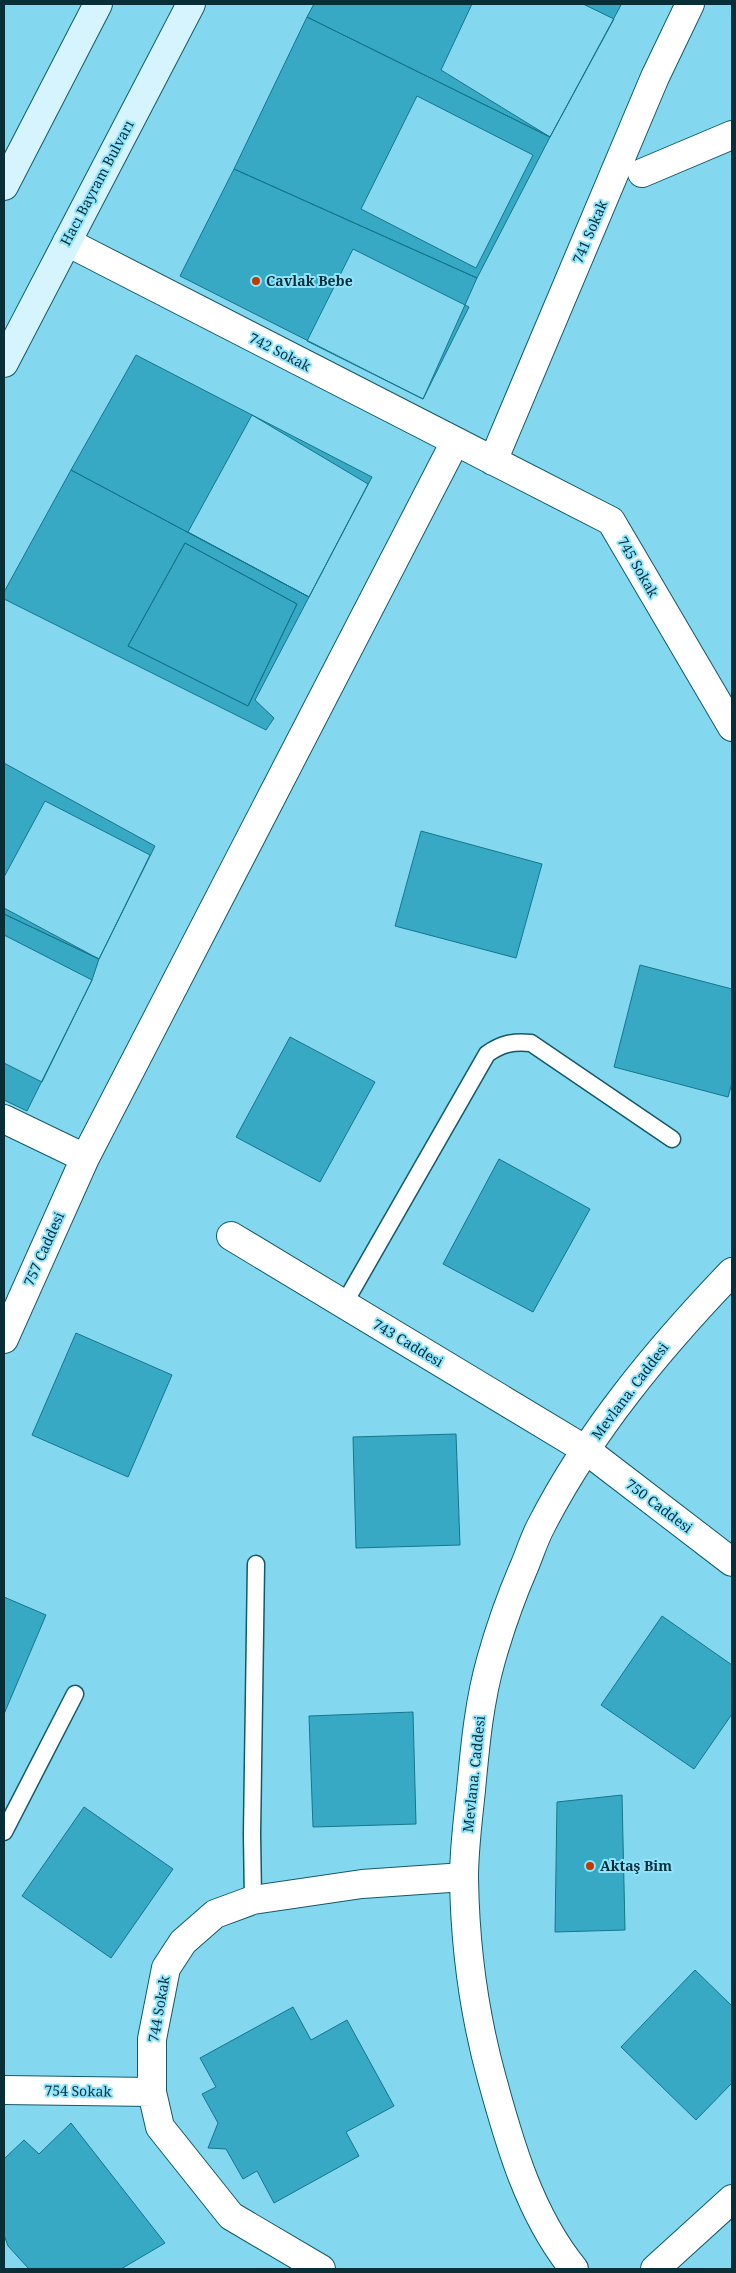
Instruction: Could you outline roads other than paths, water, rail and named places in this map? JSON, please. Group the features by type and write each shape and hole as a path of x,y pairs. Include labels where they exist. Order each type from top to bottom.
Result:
{"main road":[{"path":"4,186 98,4"},
{"name":"Hacı Bayram Bulvarı","path":"4,363 191,4"}],"street":[{"name":"741 Sokak","path":"493,461 655,77 690,4"},
{"path":"642,173 732,135"},
{"name":"742 Sokak","path":"67,242 493,461"},
{"name":"757 Caddesi","path":"4,1339 85,1158 456,442"},
{"name":"745 Sokak","path":"493,461 611,521 732,727"},
{"path":"4,1119 85,1158"},
{"name":"743 Caddesi","path":"231,1236 586,1450"},
{"name":"Mevlana. Caddesi","path":"574,2269 555,2246 526,2186 503,2119 482,2045 471,1981 464,1877 475,1740 490,1662 509,1603 541,1527 586,1450 678,1329 732,1272"},
{"name":"750 Caddesi","path":"586,1450 732,1562"},
{"name":"744 Sokak","path":"321,2269 231,2216 160,2127 152,2092 152,2039 166,1968 183,1942 215,1914 253,1900 362,1884 464,1877"},
{"name":"754 Sokak","path":"4,2090 152,2092"},
{"path":"655,2269 732,2199"}],"lane":[{"path":"344,1304 487,1054 496,1048 512,1042 531,1043 672,1139"},
{"path":"253,1900 252,1834 256,1564"},
{"path":"4,1832 74,1694"}],"place":[{"name":"Cavlak Bebe","path":"256,281"},
{"name":"Aktaş Bim","path":"590,1866"}]}
